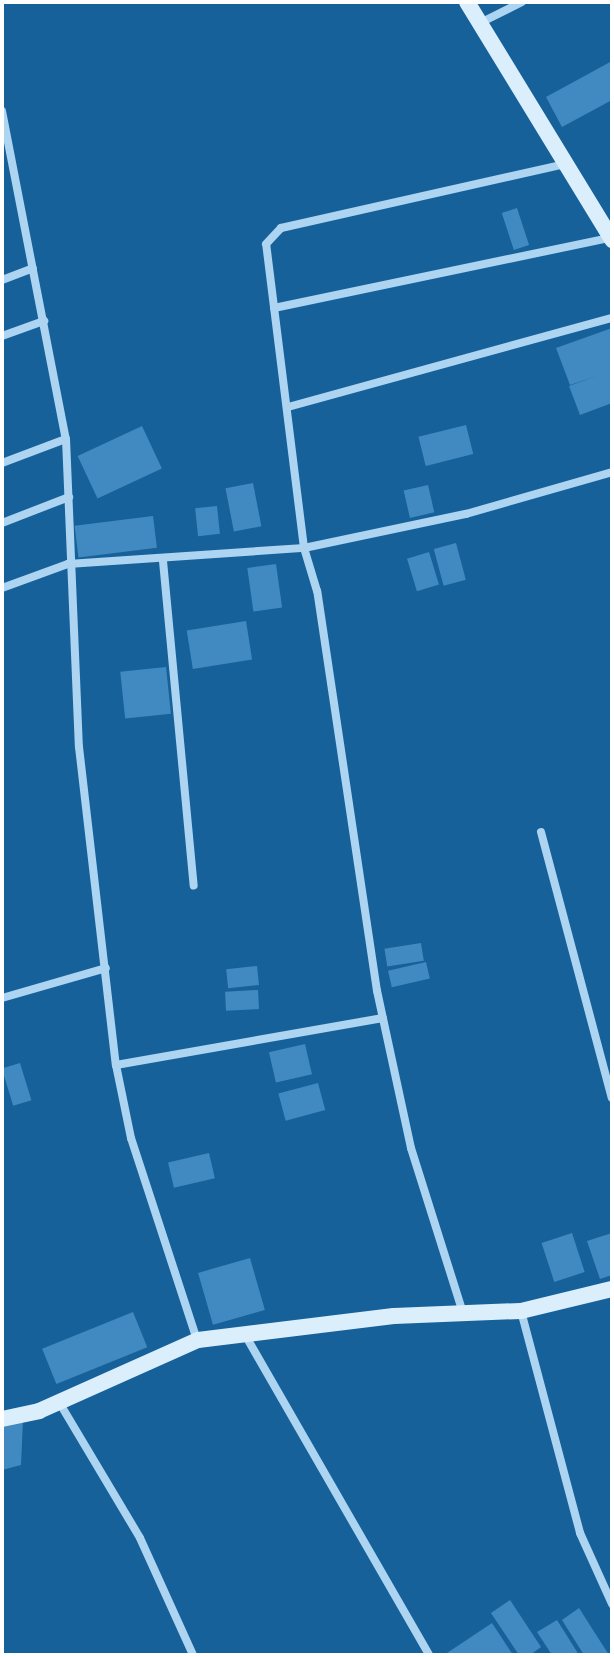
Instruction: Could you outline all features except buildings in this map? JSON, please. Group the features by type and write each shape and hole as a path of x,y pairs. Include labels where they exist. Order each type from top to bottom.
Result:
{"street":[{"path":"274,308 611,239 467,2"},
{"path":"479,23 522,2"},
{"path":"2,111 66,439 68,564 79,747 116,1065 131,1138 198,1340"},
{"path":"463,1313 411,1148 383,1018 317,591 304,548 266,244 281,228 566,164"},
{"path":"2,280 33,268"},
{"path":"288,407 612,318"},
{"path":"2,336 44,321"},
{"path":"2,463 66,439"},
{"path":"2,588 68,564 163,561 304,548 466,514 612,472"},
{"path":"2,523 69,497"},
{"path":"163,561 194,886"},
{"path":"541,832 612,1098"},
{"path":"2,998 106,968"},
{"path":"116,1065 383,1018"},
{"path":"2,1419 59,1402 198,1340 243,1332 521,1311 612,1289"},
{"path":"521,1311 580,1533 612,1604"},
{"path":"243,1332 429,1655"},
{"path":"59,1402 140,1538 193,1655"}]}
